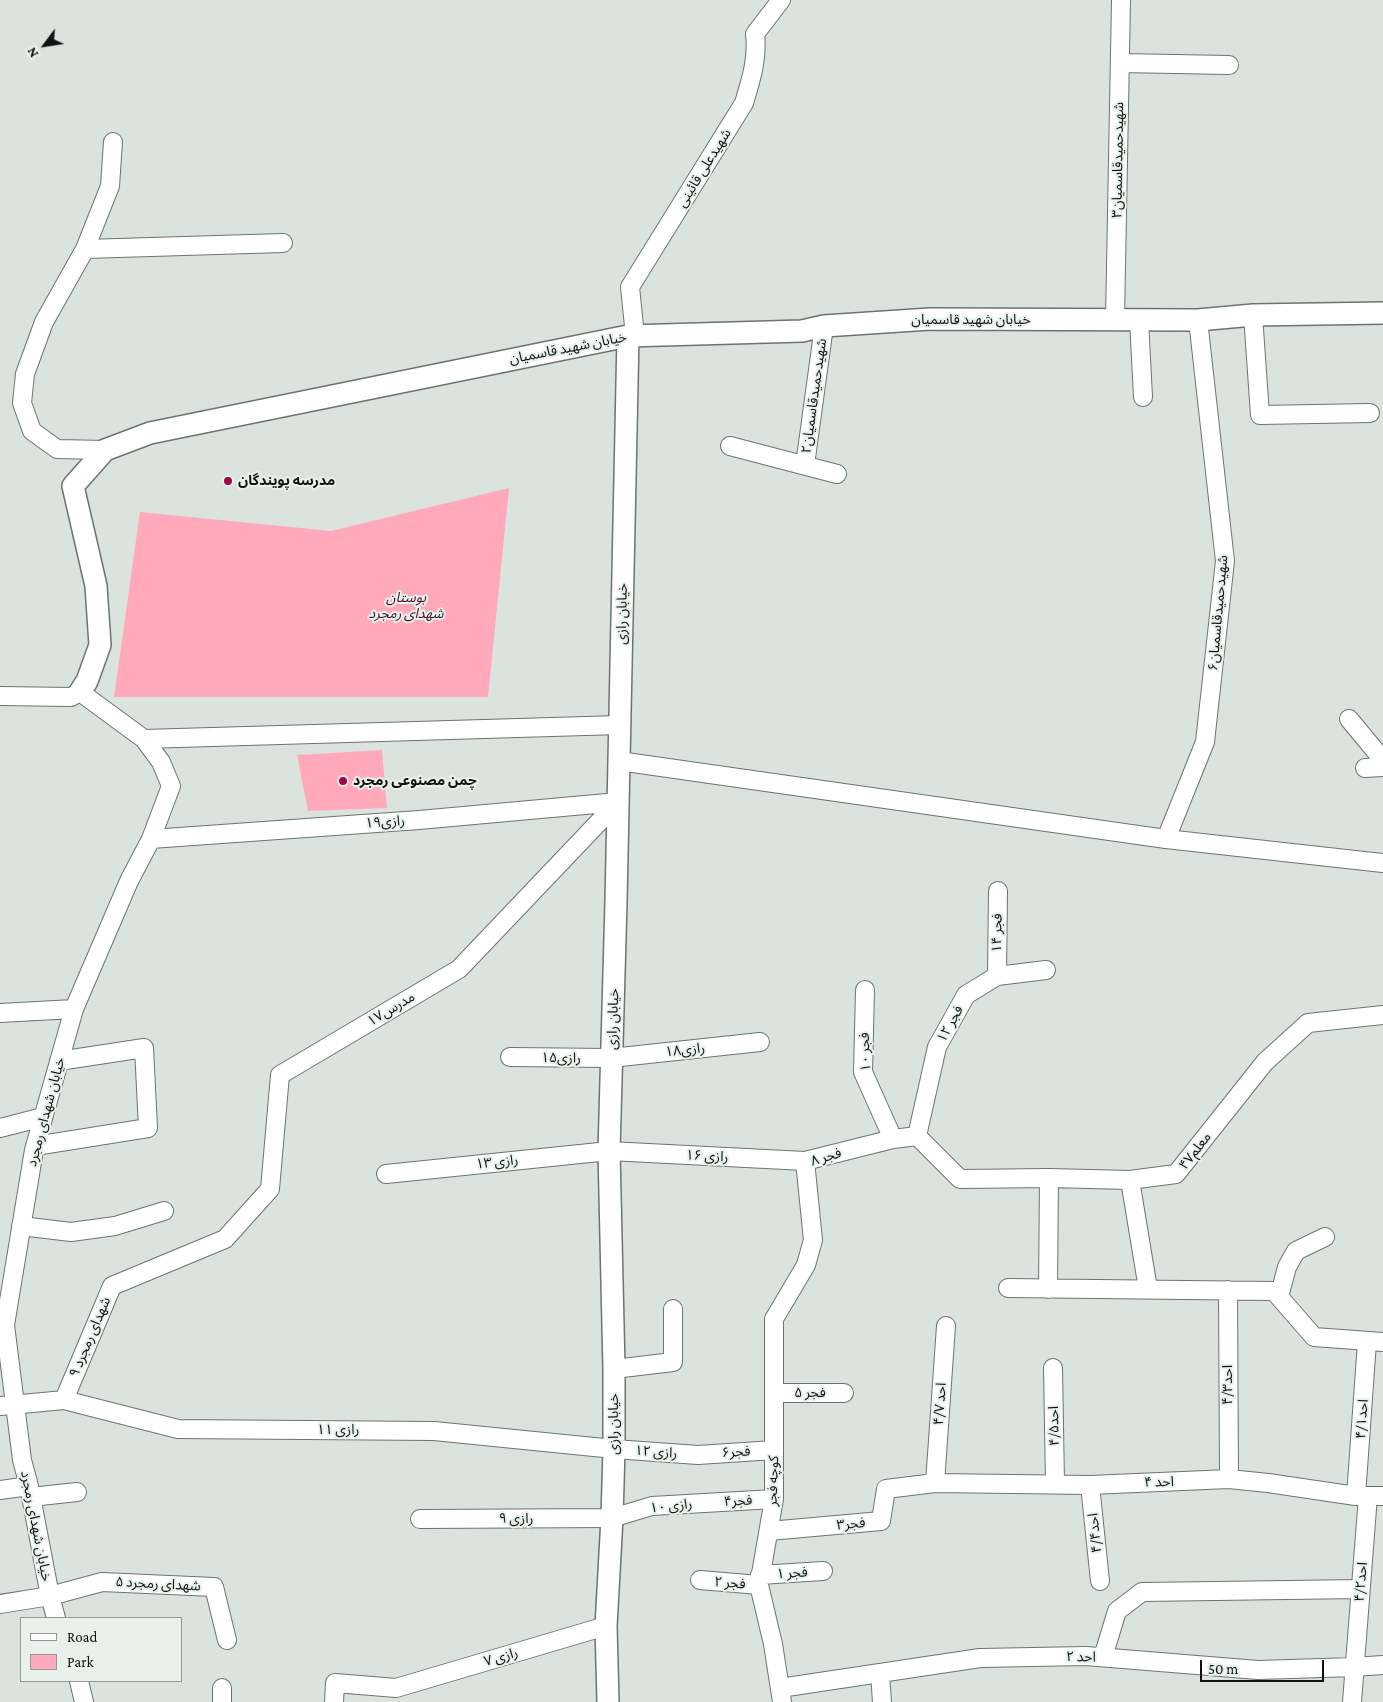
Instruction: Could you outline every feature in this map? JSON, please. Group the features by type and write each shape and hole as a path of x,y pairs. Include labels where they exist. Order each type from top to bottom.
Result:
{"street":[{"name":"شهیدعلی قائینی","path":"631,336 630,286 744,103 753,74 756,46 755,34 781,0"},
{"name":"شهیدحمیدقاسمیان۳","path":"1115,320 1121,0"},
{"path":"1120,63 1230,65"},
{"path":"105,450 57,449 32,431 22,403 25,374 44,322 85,249 110,186 113,142"},
{"path":"85,249 283,243"},
{"name":"خیابان شهید قاسمیان","path":"80,692 87,681 100,645 96,586 73,486 105,450 150,433 631,336 802,332 824,326 930,319 1198,320 1253,315 1383,313"},
{"path":"1253,315 1260,415 1370,413"},
{"path":"1140,320 1143,397"},
{"name":"شهیدحمیدقاسمیان۶","path":"1166,839 1205,742 1225,561 1198,320"},
{"name":"شهیدحمیدقاسمیان۲","path":"805,465 824,326"},
{"name":"خیابان رازی","path":"608,1702 606,1626 612,1518 614,1369 608,1151 631,336"},
{"name":"شهیدحمیدقاسمیان۲","path":"730,446 837,474"},
{"path":"0,696 71,697 80,692"},
{"name":"خیابان شهدای رمجرد","path":"56,1617 30,1491 7,1405 5,1325 35,1146 74,1009 129,881 151,839 171,786 162,762 144,739 80,692"},
{"path":"1349,719 1383,760"},
{"path":"144,739 620,725"},
{"path":"619,761 1166,839 1383,863"},
{"path":"1365,768 1383,767"},
{"name":"رازی۱۹","path":"151,839 419,820 618,802"},
{"name":"مدرس۱۷","path":"225,1239 270,1189 280,1075 459,969 618,802"},
{"name":"فجر ۱۴","path":"996,976 998,891"},
{"name":"فجر ۱۲","path":"917,1136 937,1047 966,995 996,976 1046,970"},
{"name":"فجر ۱۰","path":"865,990 863,1072 893,1139"},
{"path":"0,1013 74,1009"},
{"name":"معلم۴۷","path":"917,1136 960,1179 1049,1178 1130,1180 1176,1174 1266,1062 1308,1023 1383,1015"},
{"name":"رازی۱۸","path":"611,1058 760,1042"},
{"path":"35,1146 148,1128 144,1048 59,1061"},
{"name":"رازی۱۵","path":"510,1057 611,1058"},
{"path":"0,1128 43,1117"},
{"name":"فجر ۸","path":"806,1265 813,1240 805,1161 893,1139 917,1136"},
{"name":"رازی ۱۶","path":"608,1151 805,1161"},
{"name":"رازی ۱۳","path":"386,1174 608,1151"},
{"path":"1048,1288 1049,1178"},
{"path":"1130,1180 1148,1289"},
{"path":"21,1226 71,1232 115,1226 164,1212"},
{"path":"1279,1297 1287,1267 1296,1251 1325,1237"},
{"name":"شهدای رمجرد ۹","path":"64,1400 112,1286 225,1239"},
{"name":"کوچه فجر","path":"781,1695 760,1580 774,1499 774,1319 806,1265"},
{"path":"1008,1288 1274,1291 1314,1337 1375,1342"},
{"name":"احد۴/۳","path":"1228,1290 1229,1479"},
{"path":"614,1369 673,1362 673,1309"},
{"name":"احد ۴/۷","path":"934,1483 946,1326"},
{"name":"احد۴/۱","path":"1369,1496 1375,1342"},
{"name":"احد۴/۵","path":"1053,1368 1055,1484"},
{"name":"فجر ۵","path":"775,1393 844,1393"},
{"path":"7,1405 64,1400"},
{"name":"رازی ۱۱","path":"64,1400 178,1429 434,1431 614,1449"},
{"name":"رازی ۱۲","path":"614,1449 698,1455"},
{"name":"فجر۶","path":"698,1455 774,1450"},
{"name":"احد ۴","path":"934,1483 1090,1485 1229,1479 1268,1482 1369,1496"},
{"name":"فجر۳","path":"768,1531 881,1521 886,1489 934,1483"},
{"name":"احد۴/۴","path":"1090,1485 1100,1581"},
{"path":"0,1490 77,1492"},
{"name":"احد۴/۲","path":"1352,1702 1369,1496"},
{"name":"فجر۴","path":"702,1503 774,1499"},
{"name":"رازی ۱۰","path":"612,1518 652,1506 702,1503"},
{"name":"رازی ۹","path":"420,1519 612,1518"},
{"name":"فجر ۱","path":"760,1580 823,1571"},
{"name":"فجر ۲","path":"700,1580 760,1580"},
{"name":"شهدای رمجرد ۵","path":"50,1596 102,1582 214,1587 227,1640"},
{"path":"1104,1657 1117,1611 1142,1592 1360,1589"},
{"path":"0,1604 50,1596"},
{"name":"رازی ۷","path":"396,1695 606,1626"},
{"name":"احد ۲","path":"781,1695 880,1673 980,1658 1086,1656 1258,1670 1354,1668 1383,1665"},
{"path":"880,1673 882,1702"},
{"path":"79,1682 84,1702"},
{"path":"334,1702 335,1683 396,1695"}],"green space":[{"name":"بوستان شهدای رمجرد","path":"509,488 488,697 114,697 140,512 331,531"},
{"name":"چمن مصنوعی رمجرد","path":"382,750 387,808 308,811 297,755"}],"place":[{"name":"مدرسه پویندگان","path":"228,481"},
{"name":"چمن مصنوعی رمجرد","path":"343,781"}]}
